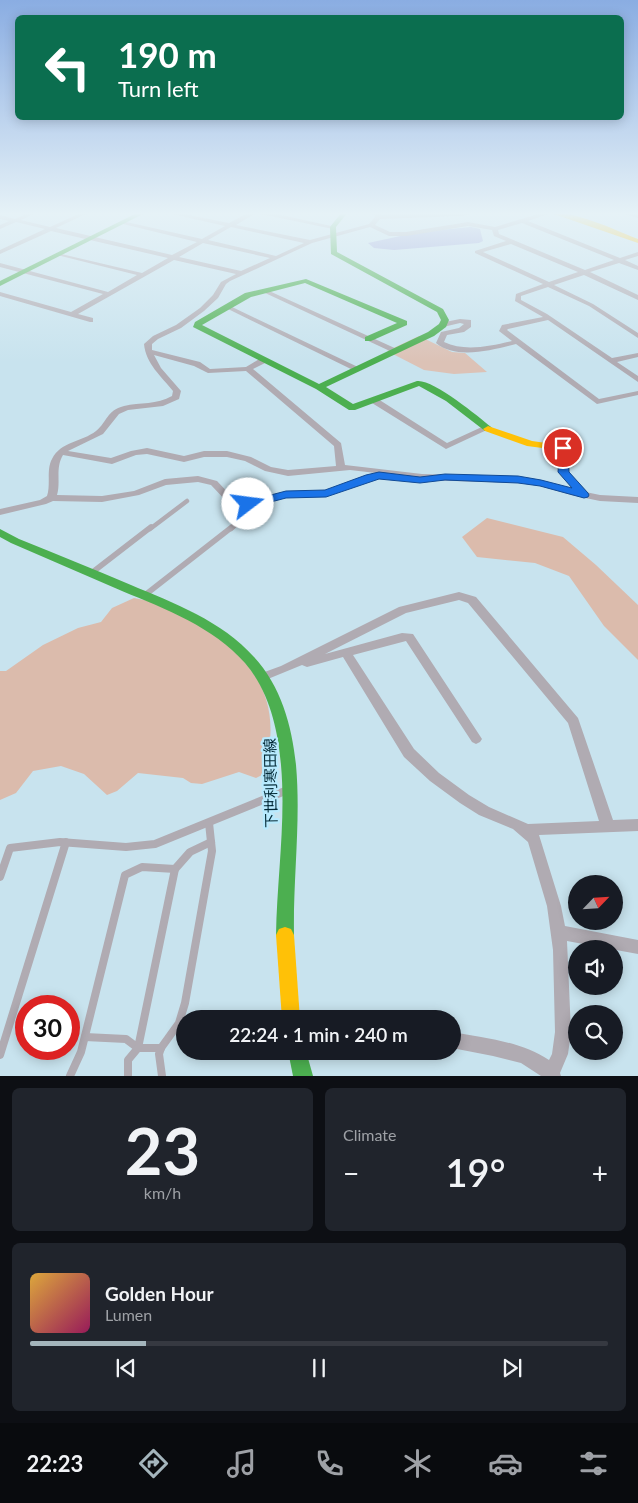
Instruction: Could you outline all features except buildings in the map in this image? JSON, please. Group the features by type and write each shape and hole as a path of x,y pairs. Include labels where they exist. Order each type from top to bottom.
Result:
{"street":[{"path":"0,284 43,262"},
{"path":"93,262 143,274"},
{"path":"73,314 164,262"},
{"path":"196,262 240,273"},
{"path":"50,498 55,480 53,466 61,452 100,432 111,415 117,411 162,403 176,397 178,391 159,372 149,351 150,342 204,308 221,291 223,283 240,273 267,262"},
{"path":"351,262 440,312 444,316 443,325"},
{"path":"499,262 591,305 638,336"},
{"path":"562,262 638,298"},
{"path":"613,262 518,295 518,301 549,318 638,380"},
{"path":"624,262 638,268"},
{"path":"0,265 109,294"},
{"path":"368,339 404,323 306,281 238,299 228,308 198,324 197,327 319,387 352,408 376,401 420,383 449,399 488,428 530,444 563,448 563,472 584,495"},
{"path":"265,291 395,350"},
{"path":"0,294 90,320"},
{"path":"228,308 356,368"},
{"path":"549,318 505,327 503,331 597,402 638,393"},
{"path":"319,387 431,334 443,325 460,321 468,322 468,325 461,330 444,334 440,343 444,346 474,348 495,347 517,342"},
{"path":"149,351 197,364 208,371 248,369 264,360"},
{"path":"610,361 638,355"},
{"path":"248,369 338,445 341,467"},
{"path":"376,401 446,446 488,428"},
{"path":"61,452 112,462 140,452 152,451 184,460 204,454 228,454 248,459 268,469 288,473 341,467 430,477 525,480 584,495 638,500"},
{"path":"0,512 42,502 50,498 96,500 136,493 164,482 198,479 214,483 232,502 245,505 286,494 326,494 375,476 392,476 420,480 430,477"},
{"name":"下世利寒田線","path":"0,532 15,541 196,618 214,628 239,648 263,677 279,709 285,730 288,753 284,911 290,1010"},
{"path":"285,669 403,610 459,596 472,600 574,722 608,826"},
{"path":"263,677 285,669 402,637 409,637 476,739"},
{"path":"346,653 409,753 419,764 471,803 485,812 518,824 528,830 534,839 554,906 559,932 563,1032 560,1054 552,1074"},
{"path":"528,830 638,825"},
{"path":"559,932 638,947"},
{"path":"461,1042 530,1056 546,1066 552,1074"},
{"path":"299,1060 303,1076"}],"lane":[{"path":"92,573 130,542 187,501"},
{"path":"145,595 239,522"},
{"path":"0,877 10,848 34,842 66,842 138,848 155,844 288,790"},
{"path":"162,1076 160,1048 179,1023 186,1003 212,851 208,822"},
{"path":"0,1055 66,842"},
{"path":"128,1076 126,1064 129,1056 138,1048 175,869 188,852 197,846 210,842"},
{"path":"70,1076 81,1052 125,875 139,867 175,869"},
{"path":"85,1037 126,1039 138,1048 160,1048"}],"shaded area":[{"path":"419,336 452,352 465,353 487,372 454,374 424,370 387,351"},
{"path":"487,518 563,537 596,565 638,605 638,660 604,626 569,576 535,563 477,557 462,537"},
{"path":"134,598 165,604 183,613 226,644 242,659 254,675 263,691 269,709 271,729 264,774 256,778 239,772 202,784 191,783 183,778 138,773 117,791 107,795 84,774 61,766 33,771 16,793 0,800 0,671 6,671 43,645 78,628 101,622 112,608"}],"traffic: fast":[{"path":"0,284 44,262"},
{"path":"319,387 431,334 443,325 445,320 440,311 350,262"},
{"path":"368,339 404,323 306,281 248,295 198,324 197,327 319,387 352,408 420,383 449,399 488,429"},
{"path":"0,532 15,541 156,600 208,626 250,660 266,682 278,709 286,742 289,766 290,814 285,935"},
{"path":"299,1060 303,1076"}],"traffic: slow":[{"path":"488,429 530,444 563,448 563,472 584,495"},
{"path":"285,935 290,1010"}],"route":[{"path":"248,504 286,494 326,494 370,477 379,476 416,480 430,477 518,480 541,483 584,495 576,489 563,472 563,448"}]}
